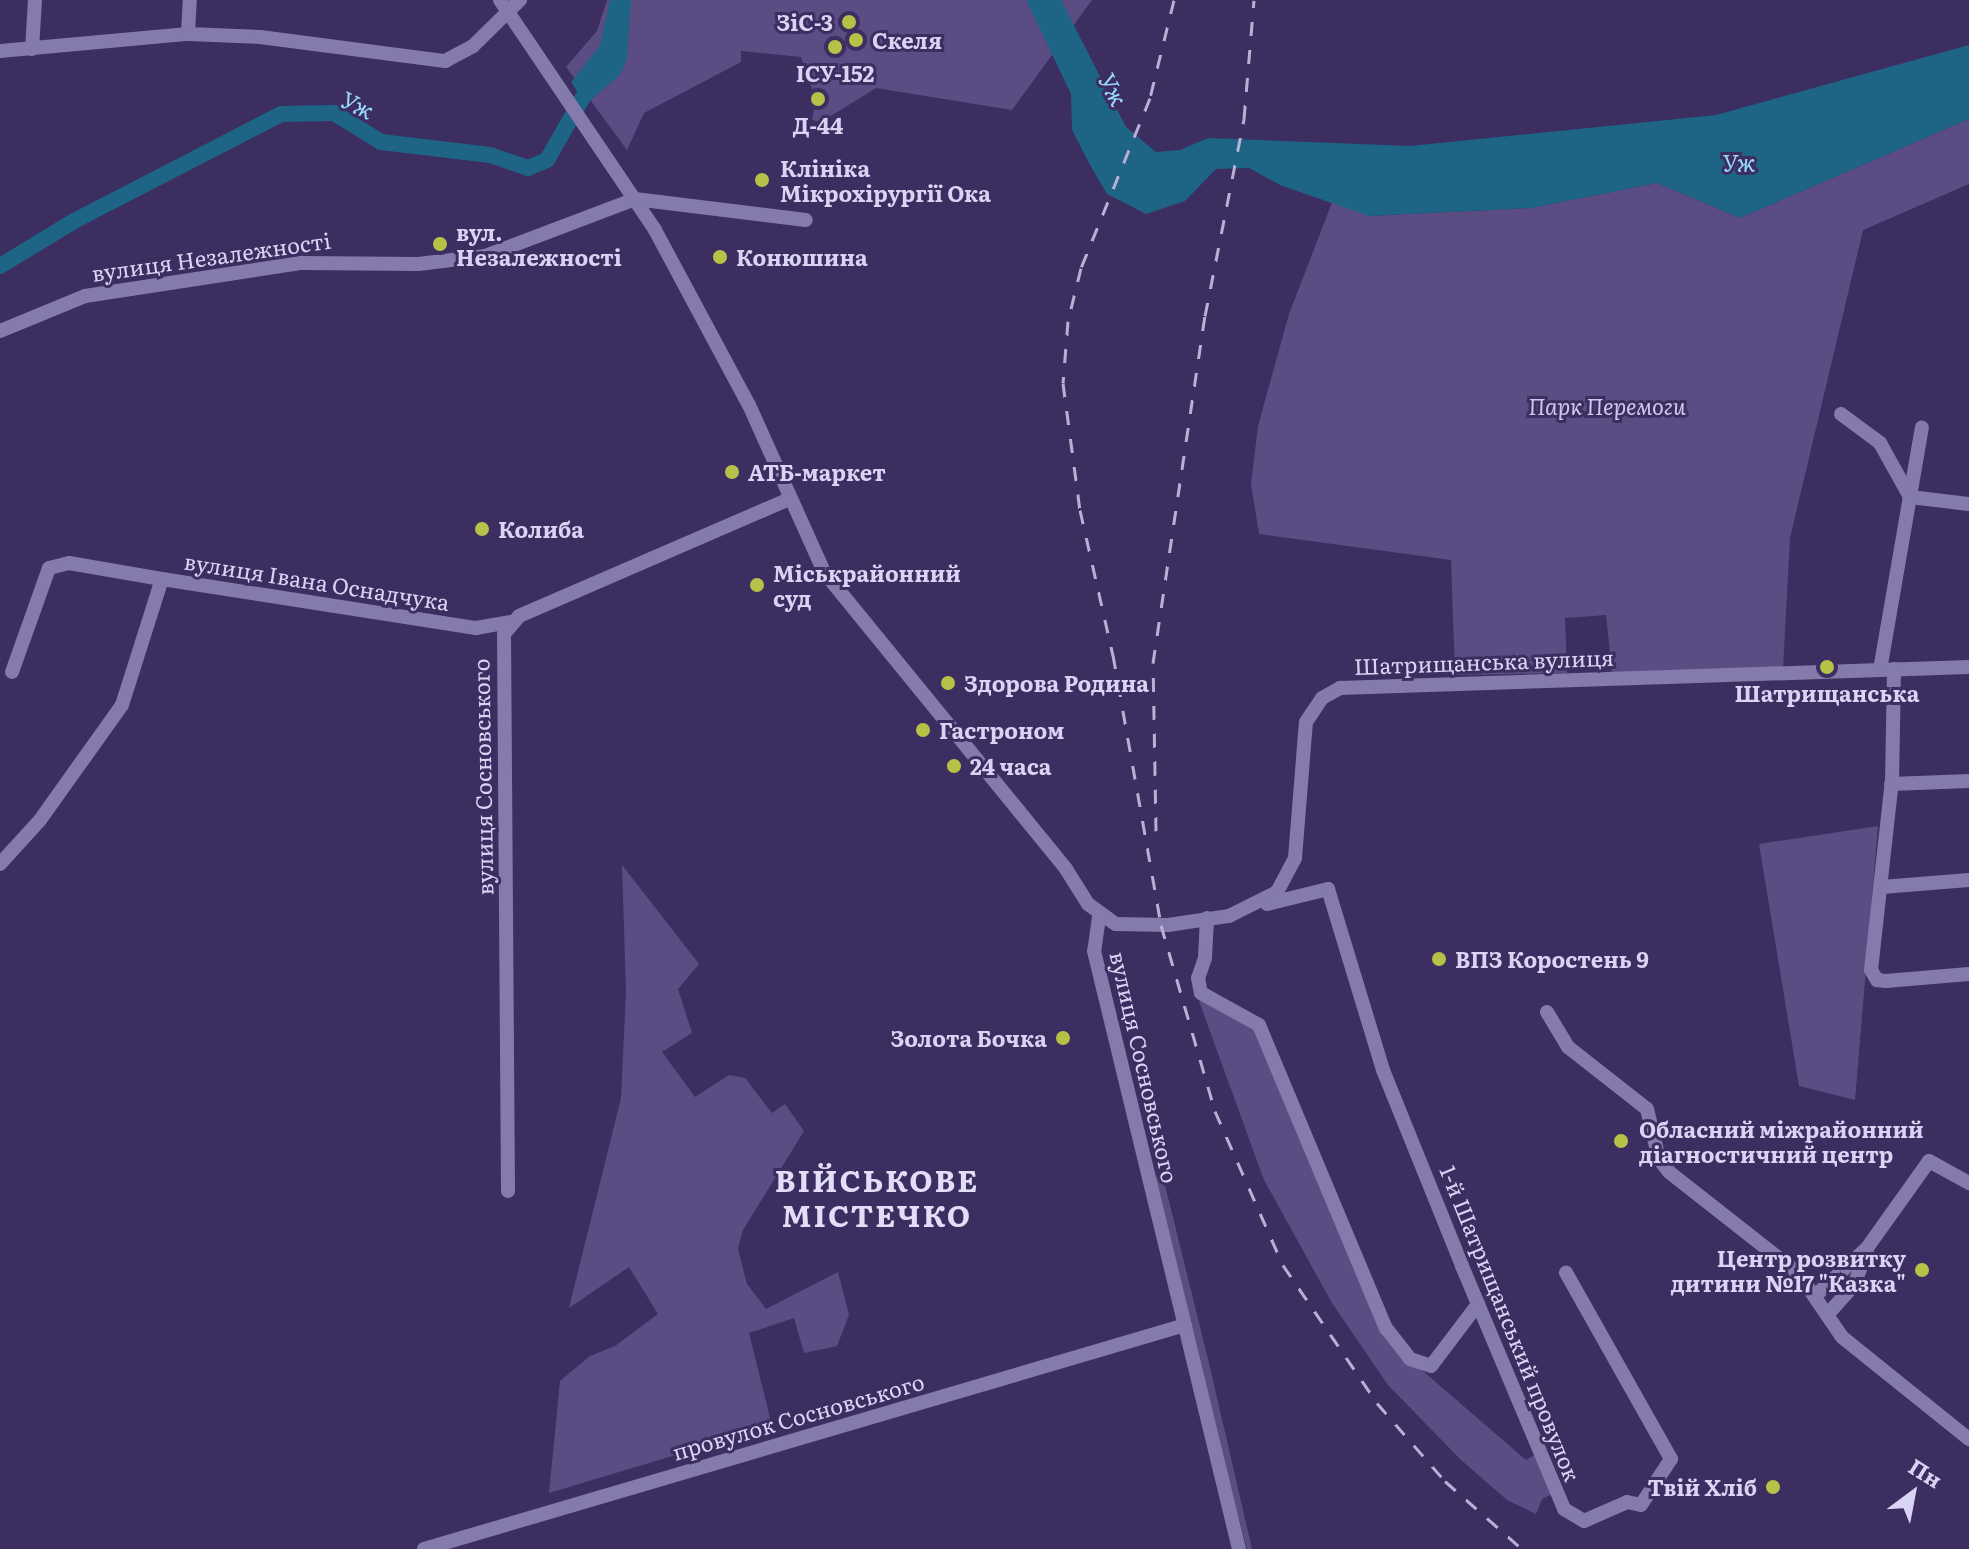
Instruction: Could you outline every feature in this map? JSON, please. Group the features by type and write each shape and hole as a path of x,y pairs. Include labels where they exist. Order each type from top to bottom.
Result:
{"street":[{"path":"32,49 35,0"},
{"path":"188,34 190,0"},
{"path":"0,51 188,34 260,37 445,61 473,46 504,6 520,0"},
{"path":"504,6 635,199 710,330 824,572 1099,917"},
{"name":"вулиця Незалежності","path":"0,331 85,296 301,263 418,264 485,256 635,199 806,220"},
{"path":"1841,414 1880,443 1910,497"},
{"path":"1922,428 1887,669 1891,784 1882,887 1870,948 1877,980 1969,974"},
{"path":"1910,497 1969,504"},
{"path":"509,622 790,499"},
{"path":"12,672 49,568 69,563 162,579"},
{"name":"вулиця Івана Оснадчука","path":"0,864 40,820 122,705 162,579 476,628 509,622"},
{"name":"вулиця Сосновського","path":"508,1191 503,647 509,622"},
{"name":"Шатрищанська вулиця","path":"1099,917 1116,924 1168,925 1255,906 1279,889 1295,858 1306,722 1322,698 1340,688 1969,667"},
{"path":"1891,784 1969,781"},
{"path":"1295,858 1294,886 1306,894"},
{"path":"1882,887 1969,880"},
{"name":"1-й Шатрищанський провулок","path":"1306,894 1328,889 1383,1070 1478,1304 1566,1513 1586,1521 1627,1502 1641,1505 1664,1476 1670,1454 1566,1273"},
{"path":"1255,906 1306,894"},
{"name":"вулиця Сосновського","path":"1099,917 1094,951 1239,1549"},
{"path":"1207,918 1205,958 1198,978 1201,993 1252,1017 1260,1027 1386,1328 1410,1359 1431,1366 1478,1304"},
{"path":"1547,1012 1568,1047 1647,1109 1659,1159 1669,1172 1799,1274 1817,1294 1842,1337 1969,1439"},
{"path":"1817,1294 1871,1244 1929,1161 1969,1183"},
{"path":"1827,1315 1856,1282 1871,1244"},
{"name":"провулок Сосновського","path":"424,1549 1185,1325"}],"green space":[{"path":"607,0 1092,0 1012,110 876,88 821,122 812,120 816,100 801,57 741,51 741,62 644,113 627,150 566,67 597,31"},
{"name":"Парк Перемоги","path":"1969,119 1969,184 1863,230 1790,538 1783,669 1612,673 1606,615 1565,618 1567,673 1455,675 1451,560 1259,534 1251,484 1258,426 1289,314 1333,200 1369,216 1531,208 1657,183 1740,218"},
{"path":"1878,826 1855,1100 1799,1086 1759,844"},
{"path":"622,865 699,964 678,989 692,1033 662,1052 695,1097 729,1075 745,1078 772,1113 785,1104 804,1131 743,1230 738,1249 747,1284 766,1309 838,1272 849,1315 837,1346 804,1353 794,1318 749,1333 772,1426 549,1493 560,1381 590,1356 615,1346 658,1314 629,1267 569,1308 621,1098 626,992"},
{"path":"1206,1000 1255,1030 1371,1308 1402,1353 1526,1460 1535,1455 1552,1494 1542,1499 1536,1514 1507,1500 1460,1459 1388,1385 1332,1303 1264,1180 1199,1001"},
{"path":"1161,1169 1252,1549 1247,1549 1217,1435 1156,1178"}],"water":[{"path":"610,0 631,0 627,59 620,75 586,104 571,82 600,46"},
{"name":"Уж","path":"1026,0 1061,0 1126,127 1156,152 1180,150 1208,138 1410,146 1716,115 1969,45 1969,119 1740,218 1657,183 1531,208 1369,216 1280,185 1249,168 1216,169 1185,201 1146,214 1107,194 1089,163 1072,130 1071,94"}],"waterway":[{"name":"Уж","path":"0,266 74,221 281,114 334,113 381,142 490,155 528,168 547,160 594,78"}],"railway":[{"path":"1174,0 1150,98 1081,268 1068,321 1063,383 1080,510 1113,655 1161,925 1215,1111 1283,1265 1377,1403 1445,1481 1522,1549"},
{"path":"1156,831 1153,663 1205,316 1244,119 1254,0"}],"place":[{"name":"ЗіС-3","path":"849,22"},
{"name":"Скеля","path":"856,40"},
{"name":"ІСУ-152","path":"835,47"},
{"name":"Д-44","path":"818,99"},
{"name":"Клініка Мікрохірургії Ока","path":"762,180"},
{"name":"вул. Незалежності","path":"440,244"},
{"name":"Конюшина","path":"720,257"},
{"name":"АТБ-маркет","path":"732,472"},
{"name":"Колиба","path":"482,529"},
{"name":"Міськрайонний суд","path":"757,585"},
{"name":"Шатрищанська","path":"1827,667"},
{"name":"Здорова Родина","path":"948,683"},
{"name":"Гастроном","path":"923,730"},
{"name":"24 часа","path":"954,766"},
{"name":"ВПЗ Коростень 9","path":"1439,959"},
{"name":"Золота Бочка","path":"1063,1038"},
{"name":"Обласний міжрайонний діагностичний центр","path":"1621,1141"},
{"name":"Центр розвитку дитини №17 \"Казка\"","path":"1922,1270"},
{"name":"Твій Хліб","path":"1773,1487"}],"district":[{"name":"ВІЙСЬКОВЕ МІСТЕЧКО","path":"877,1196"}]}
